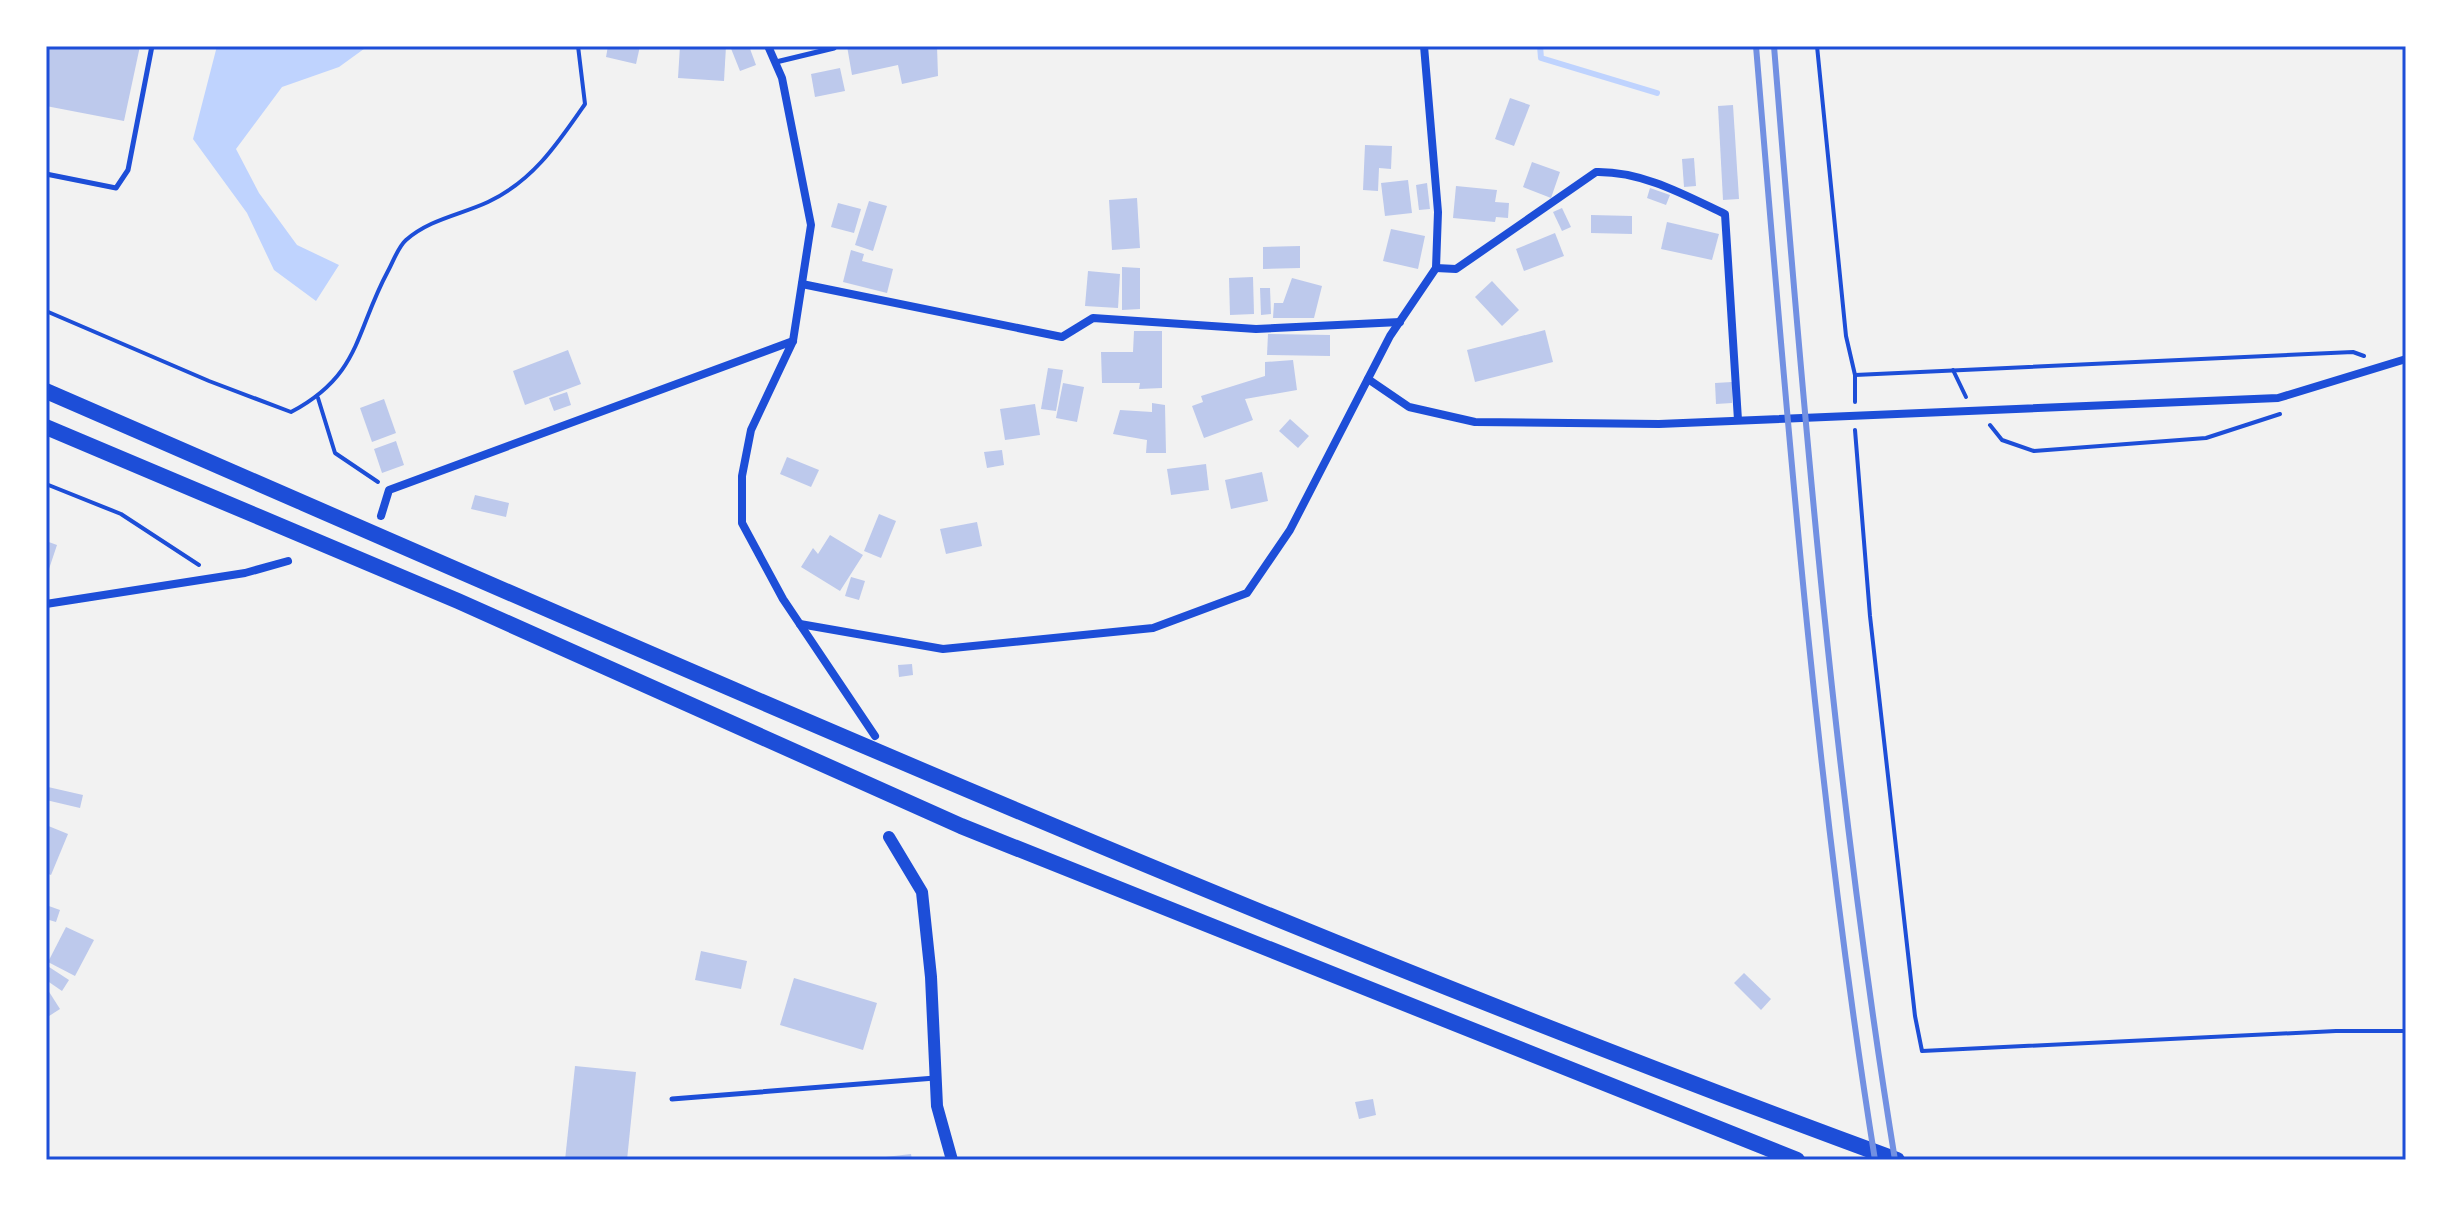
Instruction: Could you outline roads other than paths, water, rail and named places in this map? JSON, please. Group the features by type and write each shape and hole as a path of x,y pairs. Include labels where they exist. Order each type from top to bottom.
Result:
{"highway":[{"path":"46,391 971,792 1352,950 1738,1102 1897,1160"},
{"path":"46,427 458,601 961,826 1797,1160"}],"street":[{"path":"768,46 782,78 811,225 793,341 751,430 742,476 742,523 800,624 875,736"},
{"path":"800,624 943,649 1153,628 1247,593 1290,530 1368,379 1400,322 1436,268 1438,212 1424,46"},
{"path":"1436,268 1456,269 1596,172 1615,171 1672,189 1725,214 1738,420"},
{"path":"802,284 1062,337 1093,318 1256,329 1400,322"},
{"path":"381,516 389,490 793,341"},
{"path":"1368,379 1409,407 1475,422 1659,424 2278,398 2406,359"},
{"path":"46,604 217,577 288,561"},
{"path":"889,837 922,892 931,977 937,1106 952,1160"}],"lane":[{"path":"46,174 116,188 128,170 152,46"},
{"path":"775,62 834,48"},
{"path":"672,1099 936,1078"}],"water":[{"path":"217,46 368,46 339,67 282,87 236,149 259,193 297,245 339,265 316,301 274,270 247,213 193,139"}],"waterway":[{"path":"1540,46 1541,58 1657,93"}],"railway":[{"path":"1756,46 1805,604 1836,883 1875,1160"},
{"path":"1774,46 1797,325 1838,743 1895,1160"}]}
